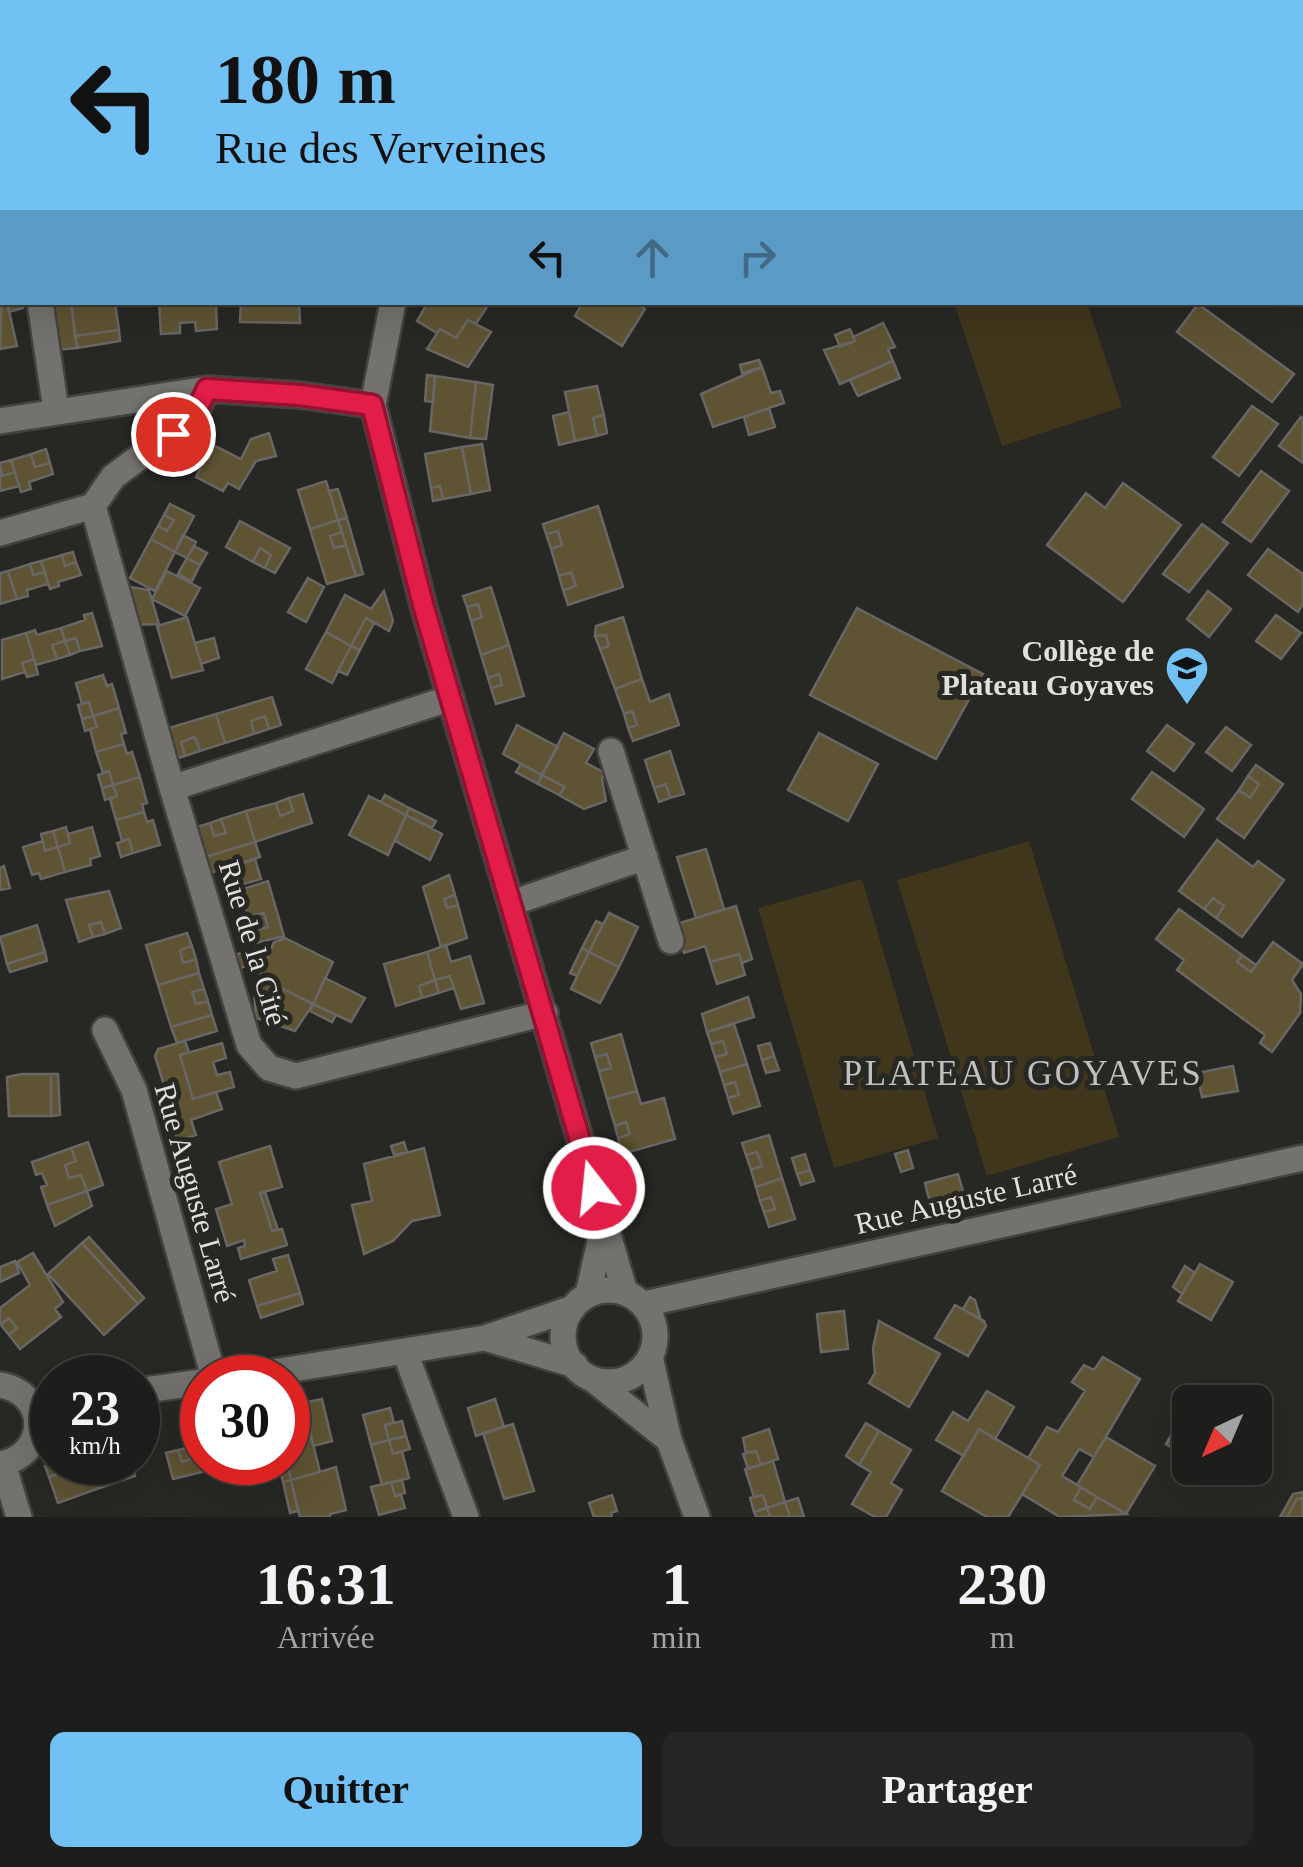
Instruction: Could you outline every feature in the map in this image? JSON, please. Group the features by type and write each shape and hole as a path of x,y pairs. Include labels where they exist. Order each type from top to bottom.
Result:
{"street":[{"path":"40,305 56,410"},
{"path":"392,305 372,405 424,608 604,1223 635,1298 653,1318 656,1336 650,1357 631,1378 613,1383 485,1338"},
{"path":"0,533 93,506 113,477 194,416 207,389"},
{"path":"0,421 207,389 372,405"},
{"name":"Rue de la Cité","path":"93,506 249,1045 269,1068 296,1076 545,1013"},
{"path":"172,788 451,698"},
{"path":"611,751 671,941"},
{"path":"512,903 645,857"},
{"name":"Rue Auguste Larré","path":"104,1030 134,1090 208,1355"},
{"name":"Rue Auguste Larré","path":"635,1298 1303,1158"},
{"path":"604,1223 580,1301 563,1330 564,1346 585,1373 669,1440"},
{"path":"310,1367 485,1338 611,1289 635,1298"},
{"path":"405,1352 466,1517"},
{"path":"650,1357 669,1440 698,1517"},
{"path":"0,1385 30,1395"},
{"path":"19,1517 1,1464 13,1461 30,1447"}],"shaded area":[{"path":"955,305 1088,305 1122,407 1002,446"},
{"path":"1029,841 1119,1137 987,1176 897,880"},
{"path":"862,879 938,1138 834,1168 758,908"}],"building":[{"path":"1,305 8,305 17,346 0,349"},
{"path":"8,305 22,305 23,308 9,312"},
{"path":"48,305 71,305 77,348 55,350"},
{"path":"71,305 115,305 119,330 75,336"},
{"path":"159,305 216,305 217,329 196,331 195,322 180,323 180,333 161,334"},
{"path":"241,305 299,305 300,323 240,322"},
{"path":"426,305 488,305 476,324 468,320 456,338 440,329 437,333 417,321"},
{"path":"581,305 639,305 645,309 622,346 575,316"},
{"path":"1199,305 1294,374 1272,402 1177,332"},
{"path":"468,320 491,332 468,367 427,349 440,329 456,338"},
{"path":"883,323 895,347 888,349 893,361 840,384 824,350 855,341 853,337"},
{"path":"850,329 855,341 840,347 835,335"},
{"path":"119,330 120,341 77,348 75,336"},
{"path":"759,360 762,367 742,373 740,365"},
{"path":"893,361 900,378 858,396 850,380"},
{"path":"762,367 771,393 780,391 784,403 713,427 701,394"},
{"path":"427,375 435,376 433,402 425,401"},
{"path":"435,376 476,382 470,438 430,431"},
{"path":"476,382 493,385 486,439 470,438"},
{"path":"597,386 604,415 593,418 597,436 575,441 565,392"},
{"path":"1252,406 1278,424 1239,476 1213,457"},
{"path":"769,408 775,427 749,435 744,417"},
{"path":"569,412 575,441 559,445 553,416"},
{"path":"604,415 607,433 597,436 593,418"},
{"path":"1303,419 1303,463 1279,446"},
{"path":"269,433 276,456 256,461 239,489 228,483 223,491 196,477 213,445 241,459 251,439"},
{"path":"482,444 490,490 471,494 462,447"},
{"path":"462,447 471,494 443,499 440,486 431,488 425,454"},
{"path":"46,449 50,463 35,467 31,454"},
{"path":"31,454 35,467 50,463 53,474 29,482 31,489 21,492 11,460"},
{"path":"11,460 15,472 2,476 0,463"},
{"path":"0,467 2,476 15,472 19,486 0,491"},
{"path":"1261,471 1289,491 1251,542 1223,522"},
{"path":"326,481 338,520 310,529 298,490"},
{"path":"1123,483 1181,525 1123,602 1047,545 1086,493 1105,508"},
{"path":"440,486 443,499 433,501 431,488"},
{"path":"338,489 347,518 338,520 329,491"},
{"path":"170,504 194,516 175,552 151,539 158,526 167,531 174,520 164,515"},
{"path":"598,506 623,587 568,605 563,590 576,586 571,572 559,576 551,549 562,545 558,531 546,534 543,524"},
{"path":"164,515 174,520 167,531 158,526"},
{"path":"347,518 363,574 356,576 338,520"},
{"path":"338,520 342,532 330,536 334,548 346,545 356,576 327,584 310,529"},
{"path":"240,521 290,548 275,573 265,568 271,555 260,548 253,562 226,547"},
{"path":"1202,524 1228,543 1189,592 1163,574"},
{"path":"558,531 562,545 551,549 546,534"},
{"path":"342,532 346,545 334,548 330,536"},
{"path":"183,535 196,542 187,558 175,552"},
{"path":"151,539 175,552 155,591 130,578"},
{"path":"194,546 207,553 200,565 187,558"},
{"path":"260,548 271,555 265,568 253,562"},
{"path":"1268,549 1303,574 1303,604 1298,612 1248,575"},
{"path":"73,552 76,562 65,566 62,555"},
{"path":"62,555 65,566 76,562 81,575 58,582 59,586 50,589 41,561"},
{"path":"187,558 200,565 192,581 178,574"},
{"path":"41,561 45,572 33,575 30,564"},
{"path":"30,564 33,575 45,572 48,584 27,590 28,596 17,599 8,571"},
{"path":"8,571 17,599 0,604 0,573"},
{"path":"167,571 200,588 185,616 152,599"},
{"path":"571,572 576,586 563,590 559,576"},
{"path":"308,578 324,587 306,622 288,612"},
{"path":"118,585 149,590 159,624 130,625"},
{"path":"491,587 509,645 481,655 471,621 482,617 478,604 467,607 463,596"},
{"path":"384,591 393,621 389,631 366,618 351,646 326,632 345,595 371,609"},
{"path":"1208,591 1231,609 1209,637 1187,619"},
{"path":"478,604 482,617 471,621 467,607"},
{"path":"857,608 983,674 936,759 810,695"},
{"path":"92,613 102,646 80,651 76,638 65,641 61,628 85,620 84,615"},
{"path":"1276,615 1301,633 1281,659 1256,641"},
{"path":"187,617 203,670 172,678 157,626"},
{"path":"623,617 642,679 615,689 600,649 609,646 606,635 595,636 596,626"},
{"path":"366,618 374,623 360,650 351,646"},
{"path":"61,628 65,641 52,645 57,659 36,665 26,633 35,630 37,635"},
{"path":"326,632 351,646 332,683 306,669"},
{"path":"26,633 34,659 22,663 25,672 2,679 2,640"},
{"path":"606,635 609,646 600,649 595,636"},
{"path":"76,638 80,651 70,655 65,641"},
{"path":"214,638 219,658 201,664 195,643"},
{"path":"65,641 70,655 57,659 52,645"},
{"path":"509,645 524,696 496,704 491,688 502,685 499,674 488,678 481,655"},
{"path":"351,646 360,650 347,675 338,671"},
{"path":"34,659 38,674 27,677 22,663"},
{"path":"499,674 502,685 491,688 488,678"},
{"path":"103,675 107,686 112,684 119,708 93,716 89,702 82,704 76,683"},
{"path":"642,679 650,702 669,694 679,725 633,741 628,728 637,725 632,711 624,714 615,689"},
{"path":"272,697 281,725 269,729 265,716 251,721 254,734 225,743 216,714"},
{"path":"89,702 93,716 82,719 78,705"},
{"path":"119,708 126,733 121,734 124,744 96,752 90,729 97,727 93,716"},
{"path":"632,711 637,725 628,728 624,714"},
{"path":"216,714 225,743 200,751 195,737 181,742 185,756 172,760 162,730"},
{"path":"93,716 97,727 85,731 82,719"},
{"path":"265,716 269,729 254,734 251,721"},
{"path":"517,725 558,747 542,775 503,754"},
{"path":"1167,725 1194,744 1174,771 1147,751"},
{"path":"1226,727 1251,745 1232,771 1206,752"},
{"path":"564,733 594,749 586,763 605,773 602,779 606,801 584,809 559,795 565,787 542,775"},
{"path":"819,733 878,764 848,821 788,790"},
{"path":"195,737 200,751 185,756 181,742"},
{"path":"124,744 127,754 132,752 140,777 113,785 109,771 103,773 96,752"},
{"path":"670,751 684,794 670,798 666,784 654,788 645,760"},
{"path":"521,764 542,775 538,784 516,772"},
{"path":"1256,765 1283,784 1244,838 1217,819 1239,790 1250,798 1259,784 1248,776"},
{"path":"109,771 113,785 102,788 98,775"},
{"path":"1152,772 1204,809 1184,837 1132,799"},
{"path":"542,775 565,787 559,795 538,784"},
{"path":"1248,776 1259,784 1250,798 1239,790"},
{"path":"140,777 147,803 142,804 144,812 116,820 110,799 117,796 113,785"},
{"path":"666,784 670,798 659,802 654,788"},
{"path":"113,785 117,796 105,800 102,788"},
{"path":"303,794 312,823 255,842 246,811 276,803 280,816 293,811 289,798"},
{"path":"385,795 409,808 406,815 381,802"},
{"path":"369,796 406,815 388,855 349,835"},
{"path":"289,798 293,811 280,816 276,803"},
{"path":"409,808 436,821 432,828 406,815"},
{"path":"246,811 255,842 202,858 193,828 210,823 214,836 226,833 221,819"},
{"path":"144,812 147,822 153,820 160,845 133,853 129,839 122,841 116,820"},
{"path":"406,815 442,834 430,860 395,841"},
{"path":"221,819 226,833 214,836 210,823"},
{"path":"66,827 70,843 58,847 53,831"},
{"path":"92,827 100,856 90,859 91,865 65,872 58,847 70,843 68,834"},
{"path":"53,831 58,847 45,851 41,834"},
{"path":"129,839 133,853 121,857 117,843"},
{"path":"1217,840 1253,867 1258,861 1284,880 1242,937 1216,918 1224,906 1213,898 1204,909 1179,891"},
{"path":"43,841 45,851 58,847 65,872 41,879 39,873 32,875 23,847"},
{"path":"255,842 260,857 207,874 202,858"},
{"path":"706,849 724,909 696,918 677,857"},
{"path":"255,859 261,879 240,885 234,866"},
{"path":"4,866 10,888 0,890 0,868"},
{"path":"449,875 455,895 444,899 447,908 458,905 467,938 441,947 423,887"},
{"path":"268,881 284,936 256,943 252,931 268,927 264,913 248,917 240,890"},
{"path":"109,891 121,928 105,934 101,922 89,925 93,937 79,942 66,900"},
{"path":"455,895 458,905 447,908 444,899"},
{"path":"1213,898 1224,906 1216,918 1204,909"},
{"path":"736,906 752,959 742,963 739,954 710,962 705,946 684,953 676,924"},
{"path":"1179,909 1242,955 1237,962 1251,972 1273,942 1303,964 1292,980 1301,994 1300,1013 1272,1052 1260,1043 1265,1035 1177,970 1184,960 1156,939"},
{"path":"264,913 268,927 252,931 248,917"},
{"path":"609,913 638,927 619,967 589,952"},
{"path":"596,921 603,924 589,952 582,948"},
{"path":"101,922 105,934 93,937 89,925"},
{"path":"37,925 45,952 7,964 0,937"},
{"path":"187,933 192,946 180,950 183,963 196,959 199,973 158,985 146,945"},
{"path":"285,938 333,962 313,1004 259,977 274,942"},
{"path":"446,945 451,962 470,956 484,1003 461,1009 450,976 435,980 427,952"},
{"path":"192,946 196,959 183,963 180,950"},
{"path":"256,948 261,962 237,969 232,956"},
{"path":"582,948 589,952 577,976 570,973"},
{"path":"45,952 47,961 10,972 7,964"},
{"path":"427,952 435,980 419,986 422,998 396,1006 384,964"},
{"path":"589,952 619,967 600,1003 571,989"},
{"path":"739,954 745,975 717,984 710,962"},
{"path":"1242,955 1256,965 1251,972 1237,962"},
{"path":"199,973 204,989 192,992 196,1004 208,1001 212,1015 171,1027 158,985"},
{"path":"450,976 454,988 439,993 435,980"},
{"path":"259,977 313,1004 295,1031 256,1018 254,992"},
{"path":"325,978 365,998 351,1022 313,1004"},
{"path":"435,980 439,993 422,998 419,986"},
{"path":"204,989 208,1001 196,1004 192,992"},
{"path":"748,997 754,1017 707,1032 702,1014"},
{"path":"313,1004 336,1015 332,1022 310,1011"},
{"path":"212,1015 217,1031 177,1043 171,1027"},
{"path":"734,1024 747,1064 720,1072 715,1057 727,1054 723,1041 711,1044 707,1032"},
{"path":"621,1034 637,1091 607,1099 599,1071 611,1068 607,1054 595,1057 591,1043"},
{"path":"185,1041 189,1052 180,1055 193,1099 216,1092 222,1109 191,1120 196,1135 177,1141 173,1126 176,1125 155,1056 158,1049"},
{"path":"723,1041 727,1054 715,1057 711,1044"},
{"path":"222,1043 226,1058 213,1062 217,1075 230,1072 234,1087 193,1099 180,1055"},
{"path":"770,1043 774,1056 762,1060 758,1046"},
{"path":"607,1054 611,1068 599,1071 595,1057"},
{"path":"774,1056 779,1070 766,1073 762,1060"},
{"path":"747,1064 760,1106 733,1114 728,1098 739,1095 735,1082 724,1085 720,1072"},
{"path":"1233,1066 1238,1091 1202,1097 1197,1073"},
{"path":"51,1074 51,1116 9,1116 7,1077"},
{"path":"51,1074 58,1074 60,1115 51,1116"},
{"path":"735,1082 739,1095 728,1098 724,1085"},
{"path":"637,1091 641,1104 664,1098 675,1139 622,1154 618,1138 630,1134 626,1122 615,1126 607,1099"},
{"path":"626,1122 630,1134 618,1138 615,1126"},
{"path":"769,1135 782,1178 756,1187 751,1170 762,1166 757,1152 746,1155 742,1143"},
{"path":"88,1142 103,1185 87,1191 81,1175 69,1178 65,1165 76,1161 71,1148"},
{"path":"404,1142 407,1152 394,1155 391,1146"},
{"path":"270,1146 282,1187 260,1193 272,1231 282,1229 287,1245 241,1259 238,1248 245,1246 244,1240 227,1246 216,1209 232,1204 219,1162"},
{"path":"71,1148 76,1161 65,1165 69,1178 81,1175 87,1191 47,1205 41,1187 47,1185 42,1173 36,1175 32,1162"},
{"path":"424,1148 440,1215 412,1221 393,1241 364,1254 352,1205 372,1201 364,1164"},
{"path":"908,1150 913,1168 901,1172 895,1154"},
{"path":"757,1152 762,1166 751,1170 746,1155"},
{"path":"805,1154 810,1170 797,1174 792,1158"},
{"path":"810,1170 814,1181 801,1185 797,1174"},
{"path":"958,1174 965,1198 931,1207 925,1183"},
{"path":"782,1178 795,1219 769,1227 764,1212 775,1209 771,1197 760,1201 756,1187"},
{"path":"87,1191 92,1206 55,1226 47,1205"},
{"path":"265,1192 278,1230 272,1231 260,1193"},
{"path":"771,1197 775,1209 764,1212 760,1201"},
{"path":"89,1237 144,1298 138,1304 82,1243"},
{"path":"82,1243 138,1304 104,1335 48,1274"},
{"path":"33,1253 63,1302 55,1309 61,1317 20,1349 9,1335 17,1328 9,1318 0,1324 0,1308 30,1285 17,1262"},
{"path":"288,1255 300,1293 257,1306 249,1280 277,1271 273,1259"},
{"path":"15,1261 19,1273 0,1282 0,1267"},
{"path":"1200,1264 1233,1282 1211,1320 1178,1301"},
{"path":"1185,1266 1195,1273 1182,1294 1173,1287"},
{"path":"300,1293 303,1304 261,1318 257,1306"},
{"path":"970,1297 975,1300 981,1320 963,1309"},
{"path":"955,1305 984,1321 986,1326 968,1356 935,1338"},
{"path":"844,1311 848,1349 821,1352 817,1314"},
{"path":"9,1318 17,1328 9,1335 1,1325"},
{"path":"879,1321 940,1354 909,1407 869,1383 875,1373 873,1348"},
{"path":"1103,1357 1140,1379 1094,1457 1079,1449 1062,1476 1081,1487 1074,1500 1090,1509 1097,1497 1126,1514 1060,1517 1022,1494 1040,1465 1028,1458 1047,1427 1058,1432 1085,1391 1072,1382 1084,1365 1094,1370"},
{"path":"987,1391 1014,1407 995,1439 979,1429 964,1456 936,1440 953,1412 968,1421"},
{"path":"322,1399 332,1441 313,1446 310,1402"},
{"path":"495,1399 504,1427 476,1436 468,1408"},
{"path":"390,1408 394,1423 385,1425 389,1440 371,1445 363,1415"},
{"path":"402,1421 406,1436 389,1440 385,1425"},
{"path":"866,1423 879,1431 859,1465 846,1456"},
{"path":"513,1424 534,1491 504,1499 483,1433"},
{"path":"769,1429 778,1459 761,1465 756,1451 746,1453 743,1438"},
{"path":"979,1429 1040,1465 1008,1517 987,1517 942,1491"},
{"path":"310,1431 320,1472 310,1475"},
{"path":"879,1431 911,1450 891,1483 902,1490 886,1517 875,1517 852,1504 871,1472 859,1465"},
{"path":"406,1436 410,1449 393,1454 389,1440"},
{"path":"1106,1437 1155,1466 1126,1514 1077,1485"},
{"path":"389,1440 393,1454 402,1451 409,1478 382,1485 371,1445"},
{"path":"178,1450 180,1477 173,1479 166,1453"},
{"path":"756,1451 761,1465 748,1469 743,1454"},
{"path":"773,1461 785,1502 767,1508 763,1495 754,1497 745,1469"},
{"path":"336,1467 346,1510 330,1517 300,1517 292,1485 310,1485 310,1475"},
{"path":"402,1480 405,1493 395,1496 391,1482"},
{"path":"391,1482 395,1496 401,1495 405,1508 379,1515 371,1487"},
{"path":"52,1485 95,1485 97,1489 58,1503"},
{"path":"284,1485 292,1485 298,1511 290,1513"},
{"path":"1081,1487 1097,1497 1090,1509 1074,1500"},
{"path":"1303,1492 1303,1498 1297,1499 1287,1517 1280,1517 1293,1494"},
{"path":"612,1495 617,1511 611,1513 612,1517 594,1517 589,1503"},
{"path":"763,1495 767,1508 754,1512 750,1498"},
{"path":"798,1498 804,1517 790,1517 785,1502"},
{"path":"1303,1498 1303,1517 1287,1517 1297,1499"},
{"path":"785,1502 790,1517 770,1517 767,1508"},
{"path":"767,1508 770,1517 756,1517 754,1512"}],"place":[{"name":"Collège de Plateau Goyaves","path":"1187,706"}],"district":[{"name":"PLATEAU GOYAVES","path":"1023,1073"}],"route":[{"path":"173,434 194,416 207,389 372,405 424,608 594,1188"}]}
